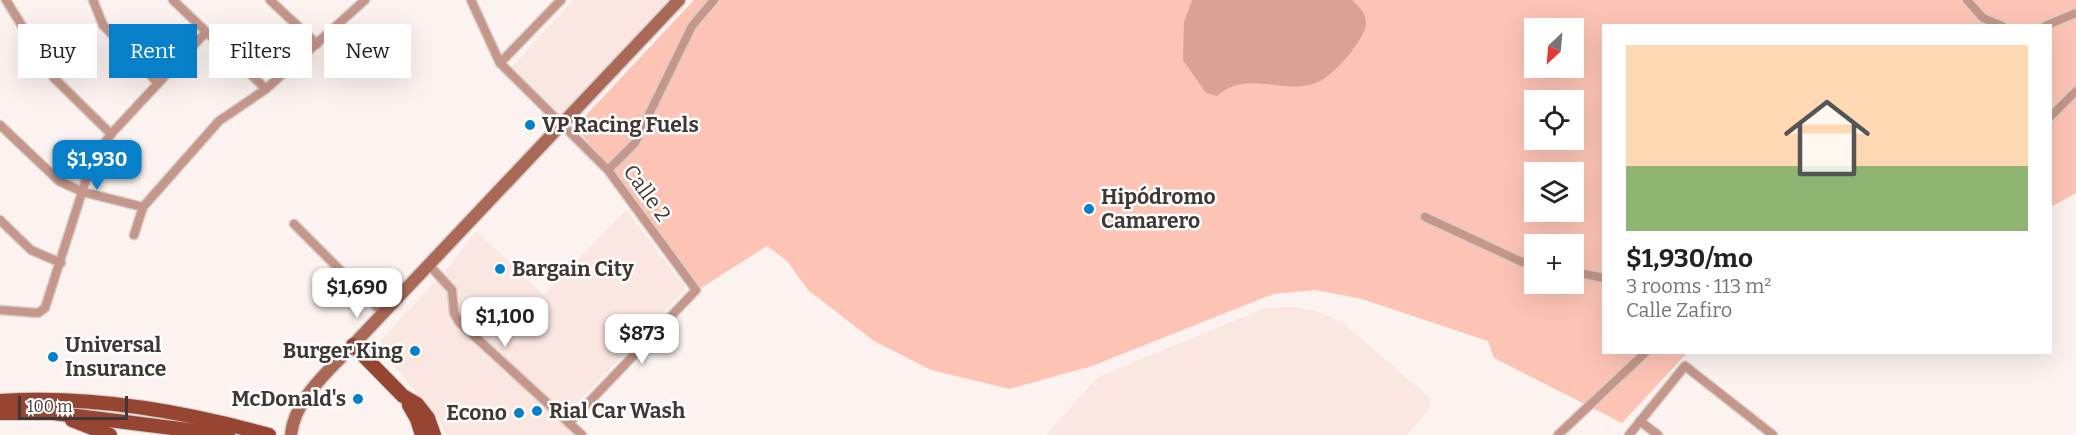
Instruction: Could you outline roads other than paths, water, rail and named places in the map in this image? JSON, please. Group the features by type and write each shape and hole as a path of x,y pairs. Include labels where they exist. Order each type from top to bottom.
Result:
{"main road":[{"path":"291,431 307,397 353,345 679,0"},
{"path":"353,345 403,396 422,410 435,435"},
{"path":"403,396 417,419 422,435"},
{"path":"0,401 117,405 188,416 269,435"},
{"path":"0,413 53,413 228,435"},
{"path":"53,413 110,435"}],"street":[{"path":"6,0 54,78 111,134"},
{"path":"93,0 103,25 158,83"},
{"path":"173,0 266,89"},
{"path":"270,0 317,44"},
{"path":"134,235 143,207 219,121 266,89 365,0"},
{"path":"471,0 500,63 561,0"},
{"path":"608,170 635,143 692,26 714,0"},
{"path":"1966,0 1983,18 1997,24"},
{"path":"2050,24 2076,13"},
{"path":"0,310 38,313 45,308 92,161 111,134 205,33"},
{"name":"Calle 2","path":"500,63 608,170 696,290 570,422"},
{"path":"2052,115 2076,91"},
{"path":"0,125 59,181 83,192 143,207"},
{"path":"1425,216 1524,262"},
{"path":"0,220 31,250 61,263"},
{"path":"294,224 383,313"},
{"path":"429,265 452,290 454,313 459,322 582,435"},
{"path":"1584,274 1602,278"},
{"path":"1558,435 1644,354"},
{"path":"1629,435 1685,366 1773,435"},
{"path":"1640,421 1658,435"}],"place":[{"name":"VP Racing Fuels","path":"530,125"},
{"name":"Hipódromo Camarero","path":"1089,209"},
{"name":"Bargain City","path":"500,269"},
{"name":"Burger King","path":"415,351"},
{"name":"Universal Insurance","path":"53,357"},
{"name":"McDonald's","path":"358,399"},
{"name":"Rial Car Wash","path":"537,411"},
{"name":"Econo","path":"519,413"}]}
